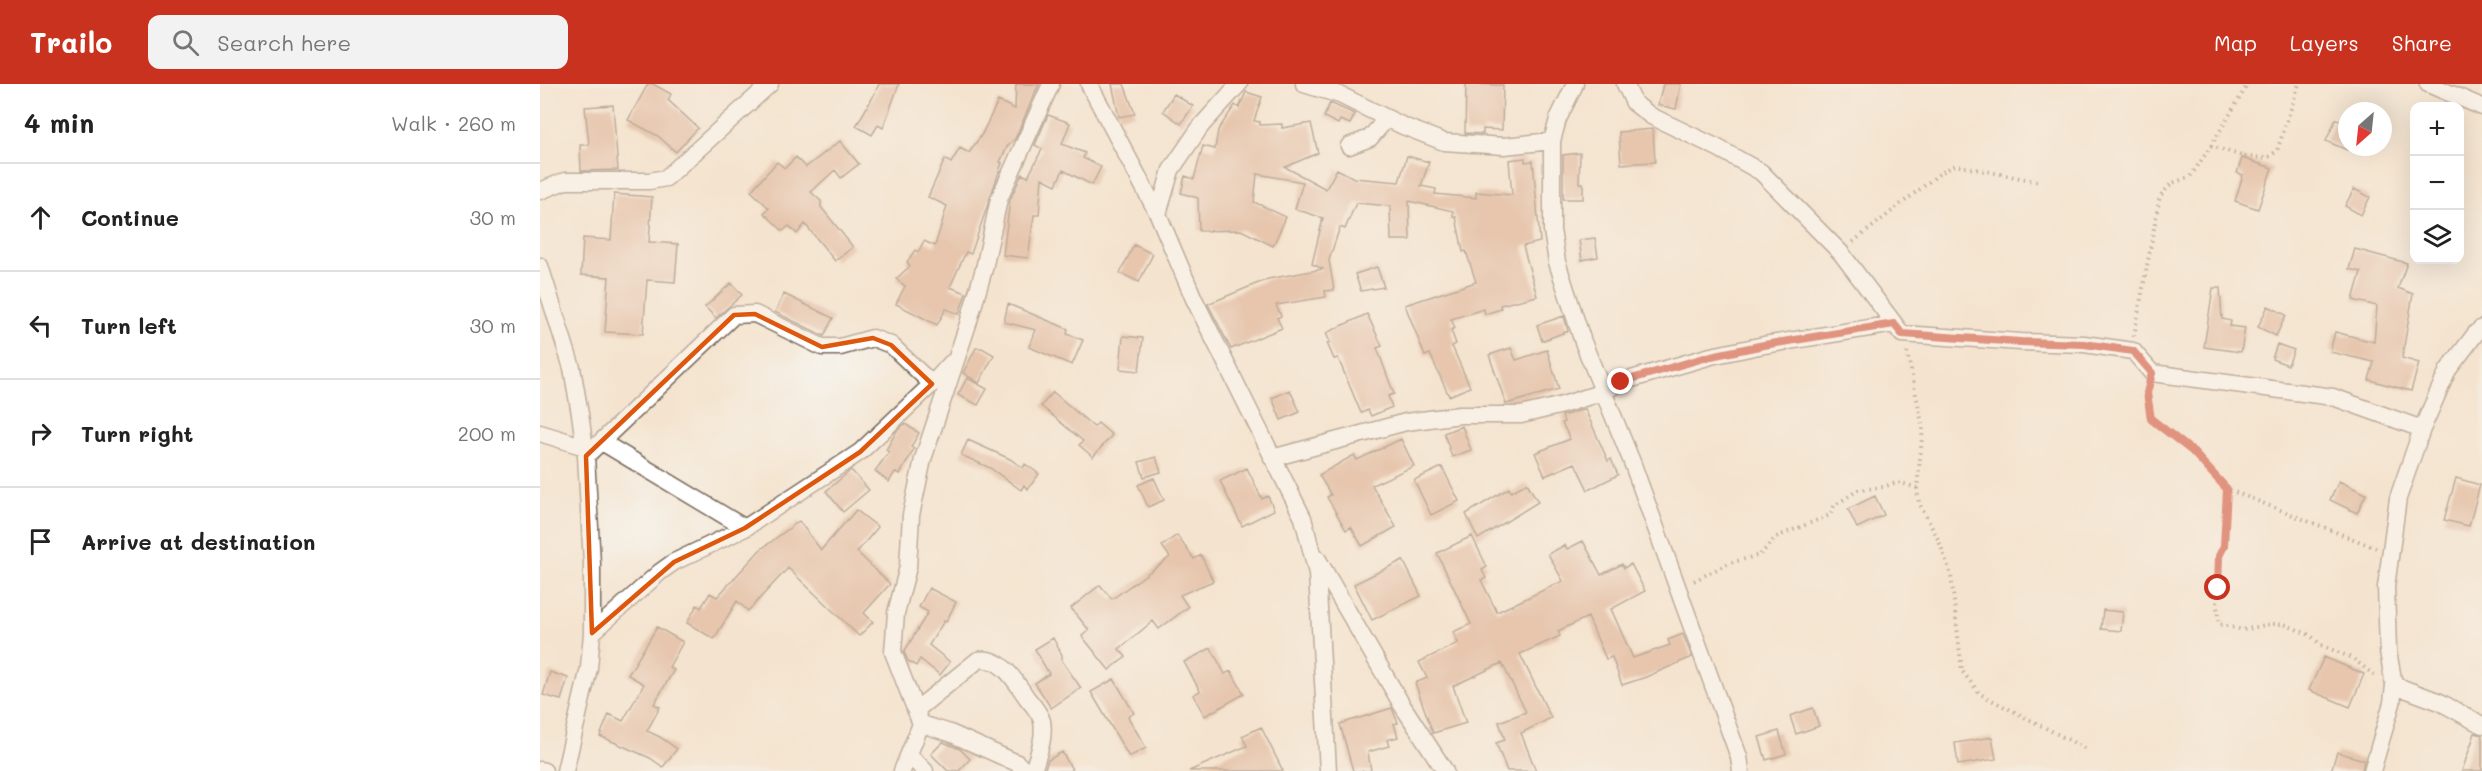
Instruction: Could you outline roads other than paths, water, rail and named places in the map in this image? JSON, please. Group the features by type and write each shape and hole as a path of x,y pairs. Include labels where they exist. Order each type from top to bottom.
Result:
{"street":[{"path":"540,191 565,181 649,181 666,178 770,84"},
{"path":"1025,771 1017,763 919,717 893,652 896,613 908,567 911,515 923,459 959,353 984,269 999,199 1051,84"},
{"path":"1089,84 1158,214 1194,298 1303,518 1317,573 1328,771"},
{"path":"1158,214 1171,170 1201,126 1239,84"},
{"path":"1304,84 1340,95 1444,142 1504,146 1552,141"},
{"path":"1575,84 1558,119 1552,141 1552,230 1557,262 1583,342 1632,462 1739,757 1741,771"},
{"path":"1625,84 1634,103 1651,116 1726,152 1761,172 1841,253 1898,329"},
{"path":"2428,84 2482,107"},
{"path":"1349,146 1370,138 1387,118"},
{"path":"540,266 572,368 586,452 592,564 592,633 589,668 566,771"},
{"path":"586,452 602,442 734,315 755,314 822,347 840,347 873,338 891,345 932,384"},
{"path":"2372,771 2392,703 2394,685 2387,640 2386,587 2398,498 2422,429 2448,370 2482,328"},
{"path":"1272,458 1406,422 1460,416 1521,415 1558,406 1603,392 1621,382 1711,356 1810,336 1898,329 2021,342 2084,344 2133,351 2152,373 2333,397 2422,429"},
{"path":"592,633 674,562 745,528 860,452 932,384 959,353"},
{"path":"540,433 586,452"},
{"path":"602,442 745,528"},
{"path":"1312,550 1402,705 1445,771"},
{"path":"902,771 919,717 978,660 986,658 1006,670 1042,718 1043,737 1033,771"},
{"path":"2394,685 2440,702 2482,724"},
{"path":"909,754 925,771"}]}
